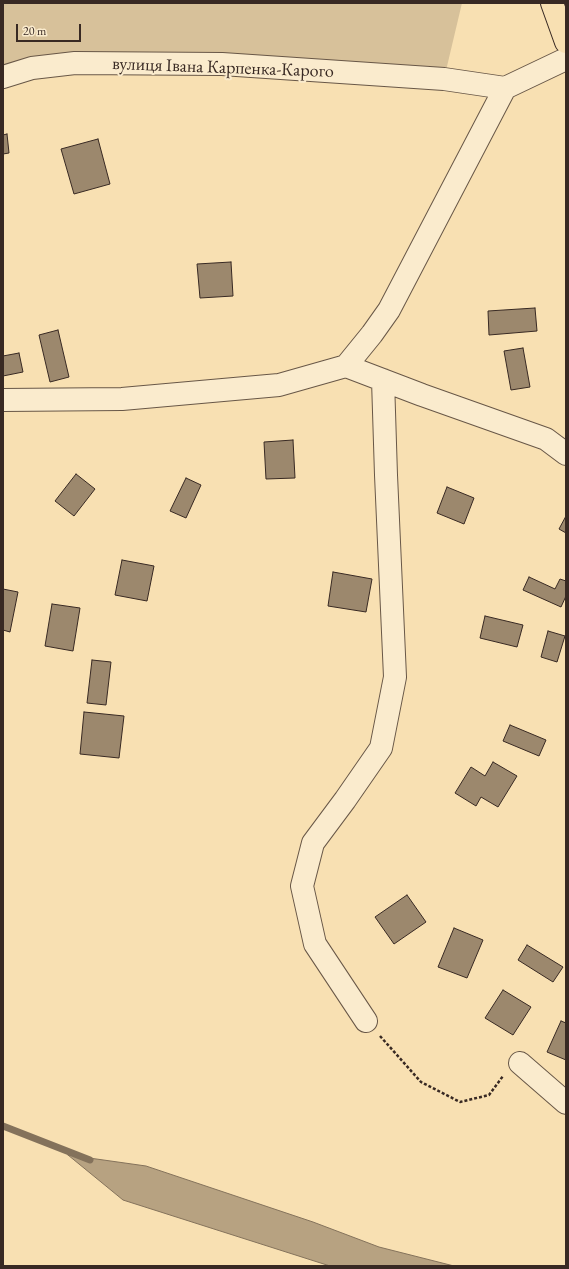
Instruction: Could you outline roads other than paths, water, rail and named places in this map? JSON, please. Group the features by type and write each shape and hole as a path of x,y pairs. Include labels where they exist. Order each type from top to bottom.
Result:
{"main road":[{"path":"552,3 566,42"}],"street":[{"path":"3,400 122,399 279,385 346,366 389,310 505,88 566,59"},
{"name":"вулиця Івана Карпенка-Карого","path":"3,77 32,68 75,63 222,64 444,79 505,88"},
{"path":"346,366 546,439 566,454"},
{"path":"366,1021 315,944 302,886 312,843 345,800 381,748 395,678 383,380"},
{"path":"520,1063 566,1103"}],"waterway":[{"path":"3,1126 90,1160"}]}
